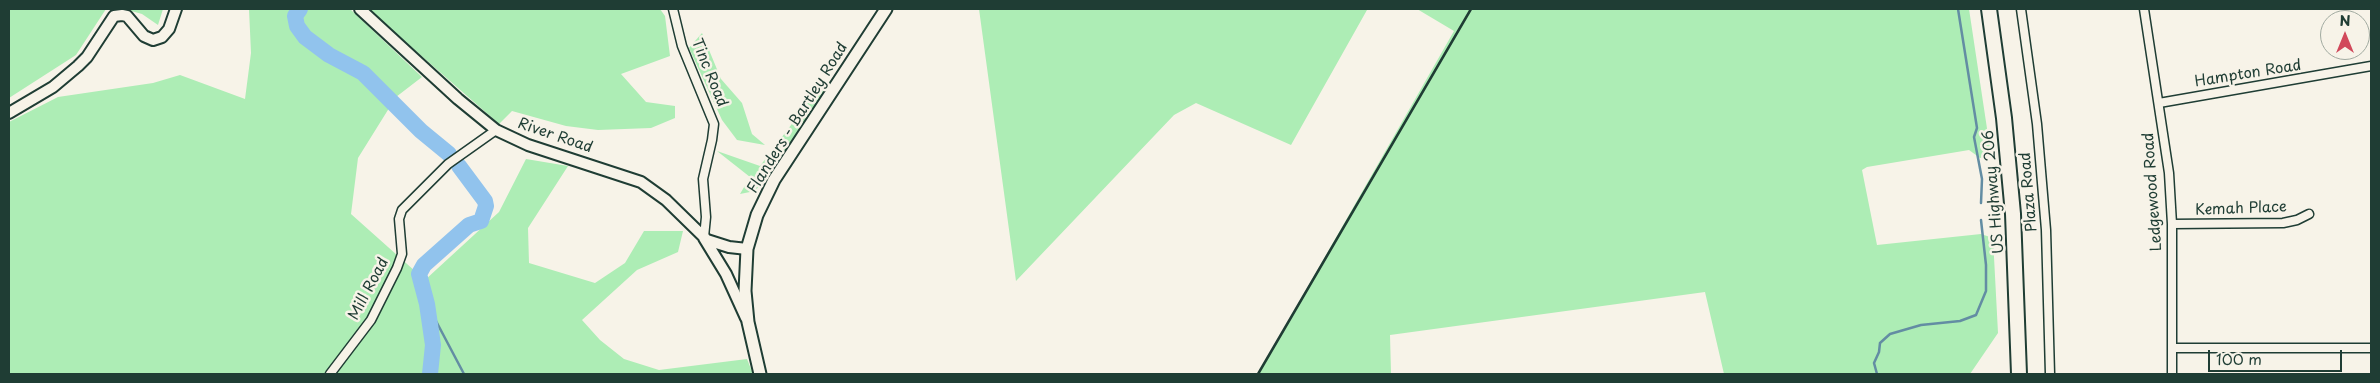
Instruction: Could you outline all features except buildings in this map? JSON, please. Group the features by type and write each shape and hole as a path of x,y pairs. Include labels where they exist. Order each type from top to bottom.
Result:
{"highway":[{"name":"US Highway 206","path":"1989,9 2003,109 2013,214 2019,374"}],"main road":[{"name":"Flanders - Bartley Road","path":"760,374 748,322 744,291 748,249 757,215 774,180 886,9"}],"street":[{"path":"9,113 53,87 78,66 87,57 114,16 122,15 128,17 144,36 153,40 162,37 169,29 176,9"},
{"name":"River Road","path":"360,9 458,99 496,130 528,145 641,182 662,196 704,237 726,274 748,322"},
{"name":"Tinc Road","path":"673,9 682,46 714,124 703,179 706,217 704,237"},
{"name":"Plaza Road","path":"2021,9 2037,124 2046,230 2050,374"},
{"name":"Ledgewood Road","path":"2144,9 2169,173 2172,224 2172,374"},
{"name":"Hampton Road","path":"2159,103 2371,66"},
{"name":"Mill Road","path":"330,374 371,320 397,268 402,254 399,219 402,210 448,164 496,130"},
{"name":"Kemah Place","path":"2172,224 2283,224 2309,214"},
{"name":"River Road","path":"704,237 720,245 748,249"},
{"path":"2173,348 2371,348"}],"green space":[{"path":"9,9 106,9 76,55 9,98"},
{"path":"124,9 163,9 158,25 142,14"},
{"path":"249,9 350,9 422,77 396,97 358,158 351,214 425,280 499,212 526,159 568,166 528,228 529,263 595,283 625,263 644,231 683,231 678,252 637,270 582,320 600,340 624,359 659,370 747,359 753,374 9,374 9,122 58,97 153,83 180,75 245,99 251,53"},
{"path":"368,9 660,9 665,16 670,56 621,74 646,102 675,106 675,118 651,128 598,130 566,126 512,111 499,124"},
{"path":"979,9 1370,9 1367,10 1291,145 1196,103 1174,115 1016,281"},
{"path":"1417,9 1969,9 1991,155 1980,158 1969,150 1867,167 1862,170 1877,245 1981,234 1993,238 1998,333 1970,374 1724,374 1705,292 1390,335 1391,373 1397,374 1258,374 1454,31"},
{"path":"702,33 721,79 742,103 752,134 765,145 737,140 722,120 689,48"},
{"path":"832,80 771,172 755,191 740,194 750,177 717,151 760,166 819,88"}],"waterway":[{"path":"300,9 295,16 297,26 305,37 329,55 363,73 421,131 449,154"},
{"path":"1958,9 1977,128 1974,137 1982,179 1981,203"},
{"path":"430,374 433,345 427,304 419,274 424,265 469,225 481,221 486,206 485,201 459,166"},
{"path":"1877,374 1874,363 1879,352 1880,343 1890,334 1921,325 1960,321 1976,315 1986,291 1986,265 1981,220"},
{"path":"427,304 464,374"}],"railway":[{"path":"1258,374 1471,9"}]}
